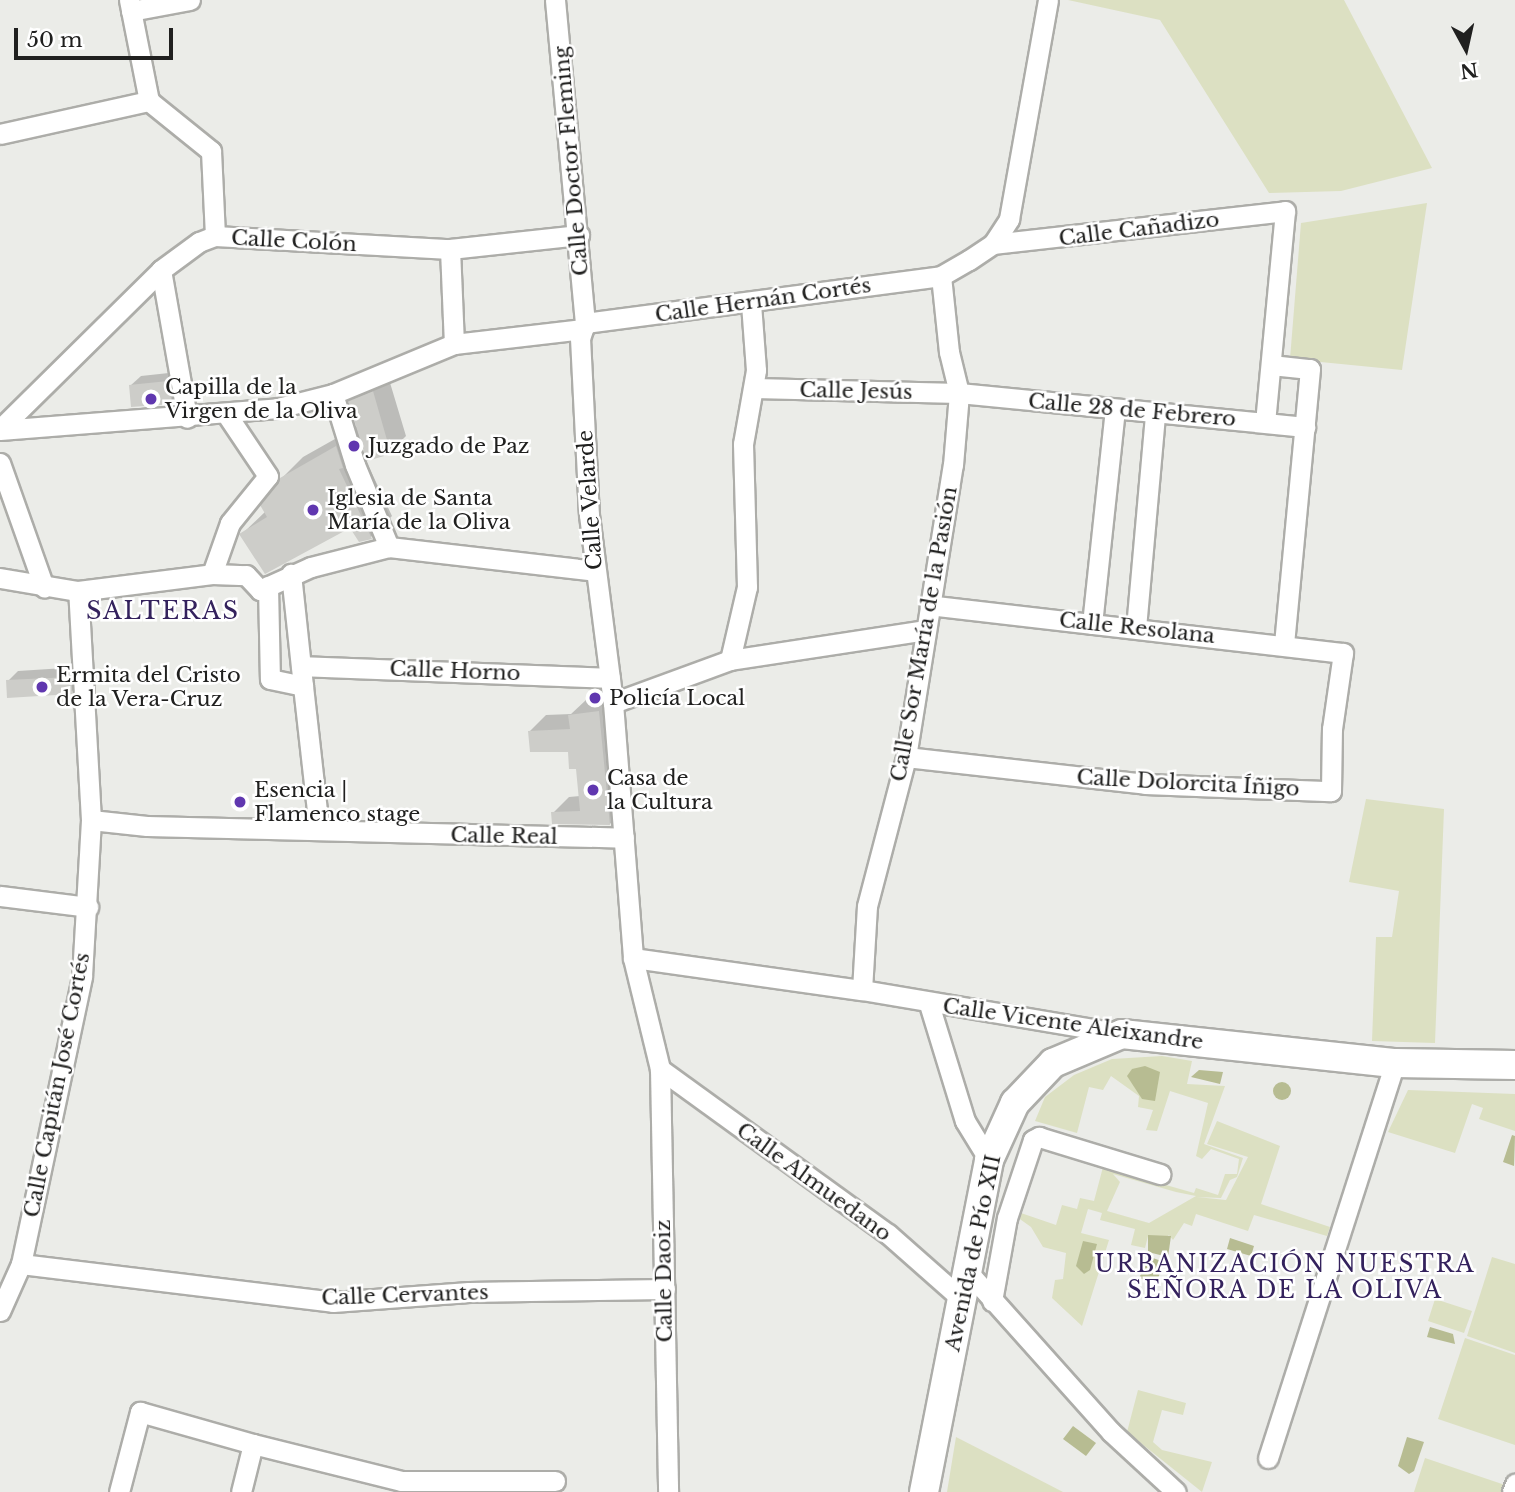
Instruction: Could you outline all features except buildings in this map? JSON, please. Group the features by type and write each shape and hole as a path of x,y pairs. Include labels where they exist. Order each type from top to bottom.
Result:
{"main road":[{"name":"Calle Vicente Aleixandre","path":"1122,1034 1395,1063 1515,1065"},
{"name":"Avenida de Pío XII","path":"924,1492 964,1301 989,1160 1016,1103 1034,1080 1074,1051 1122,1034"}],"street":[{"path":"190,0 130,5 149,101 211,151 215,236"},
{"name":"Calle Doctor Fleming","path":"555,0 579,235 584,326"},
{"path":"942,276 993,244 1009,219 1048,0"},
{"path":"0,134 149,101"},
{"name":"Calle Cañadizo","path":"993,244 1285,211 1271,365"},
{"name":"Calle Colón","path":"0,430 161,270 215,236 450,248 579,235"},
{"path":"450,248 454,344"},
{"path":"161,270 187,418"},
{"name":"Calle Hernán Cortés","path":"0,430 227,415 333,394 454,344 942,276"},
{"name":"Calle Sor María de la Pasión","path":"862,990 867,906 906,757 953,465 959,393 949,352 942,276"},
{"path":"730,660 747,587 743,444 754,388 756,340 751,304"},
{"name":"Calle Velarde","path":"584,326 595,571 613,703 624,838"},
{"path":"1265,422 1271,365 1310,369 1284,644"},
{"name":"Calle Jesús","path":"754,388 959,393"},
{"name":"Calle 28 de Febrero","path":"959,393 1305,427"},
{"path":"333,394 355,464 389,547"},
{"path":"1092,624 1115,409"},
{"path":"1136,628 1156,413"},
{"path":"212,574 230,523 268,476 227,415"},
{"path":"0,463 44,587"},
{"path":"0,578 78,591 212,574 246,575 260,590 291,575 389,547 595,571"},
{"path":"291,575 319,828"},
{"path":"268,586 270,679 303,686"},
{"name":"Calle Capitán José Cortés","path":"0,1311 21,1264 82,976 92,820 78,591"},
{"name":"Calle Resolana","path":"930,605 1284,644 1343,653"},
{"path":"613,703 730,660 925,630"},
{"name":"Calle Dolorcita Íñigo","path":"906,757 1144,784 1331,791 1332,729 1343,653"},
{"name":"Calle Horno","path":"300,666 610,678"},
{"name":"Calle Real","path":"92,820 147,826 319,828 479,837 624,838"},
{"name":"Calle Daoiz","path":"624,838 633,958 660,1069 668,1492"},
{"path":"0,896 88,907"},
{"name":"Calle Vicente Aleixandre","path":"633,958 862,990 929,1004 1122,1034"},
{"path":"929,1004 965,1121 989,1160"},
{"path":"1268,1458 1395,1063"},
{"name":"Calle Almuedano","path":"660,1069 888,1234 964,1301"},
{"path":"992,1301 1007,1218 1033,1140 1039,1138 1160,1174"},
{"name":"Calle Cervantes","path":"21,1264 333,1301 469,1292 665,1289"},
{"path":"968,1272 1111,1432 1176,1492"},
{"path":"119,1492 139,1412 253,1444 373,1484 451,1487 555,1481"},
{"path":"241,1492 253,1444"},
{"path":"1512,1492 1515,1484"}],"shaded area":[{"path":"1068,0 1344,0 1432,168 1341,191 1269,193 1160,20"},
{"path":"1427,203 1402,370 1290,359 1301,223"},
{"path":"1366,799 1444,809 1435,1043 1372,1041 1376,937 1392,937 1399,891 1349,882"},
{"path":"1162,1056 1192,1061 1187,1084 1225,1086 1204,1144 1243,1158 1237,1177 1230,1180 1221,1198 1197,1197 1226,1200 1248,1157 1207,1144 1217,1121 1280,1146 1261,1204 1330,1227 1327,1236 1254,1215 1248,1231 1196,1214 1192,1226 1184,1223 1173,1240 1169,1235 1164,1239 1148,1236 1145,1248 1131,1245 1135,1229 1100,1220 1102,1213 1088,1209 1081,1233 1109,1240 1082,1326 1052,1298 1055,1280 1063,1279 1066,1253 1043,1247 1031,1227 1017,1217 1018,1212 1056,1225 1062,1205 1077,1209 1080,1198 1094,1201 1103,1167 1194,1193 1196,1188 1218,1195 1225,1174 1237,1174 1239,1159 1211,1149 1202,1159 1196,1156 1208,1103 1170,1091 1157,1131 1146,1130 1153,1110 1138,1107 1139,1096 1111,1076 1103,1090 1089,1087 1077,1133 1035,1121 1045,1097 1074,1075 1112,1059","holes":["1113,1174 1196,1196 1149,1223 1107,1211 1120,1182"]},
{"path":"1145,1066 1160,1072 1155,1101 1142,1099 1127,1076 1132,1069"},
{"path":"1199,1070 1223,1072 1220,1084 1191,1077"},
{"path":"1278,1082 1286,1082 1291,1091 1289,1098 1278,1100 1273,1095 1273,1087"},
{"path":"1408,1090 1515,1094 1515,1131 1479,1119 1483,1108 1472,1104 1455,1153 1388,1132"},
{"path":"1512,1135 1515,1136 1514,1166 1503,1162"},
{"path":"1148,1235 1171,1236 1168,1257 1148,1252"},
{"path":"1230,1238 1254,1246 1251,1256 1227,1249"},
{"path":"1083,1241 1097,1244 1090,1270 1084,1274 1076,1266"},
{"path":"1150,1257 1164,1262 1156,1284 1139,1278"},
{"path":"1492,1257 1515,1264 1515,1353 1467,1336"},
{"path":"1435,1299 1472,1311 1464,1333 1428,1321"},
{"path":"1430,1327 1453,1334 1455,1344 1427,1337"},
{"path":"1465,1338 1515,1355 1515,1445 1438,1419"},
{"path":"1138,1390 1186,1403 1183,1415 1162,1410 1153,1442 1162,1450 1212,1462 1202,1492 1127,1432"},
{"path":"1073,1426 1096,1443 1086,1456 1063,1439"},
{"path":"956,1437 1063,1492 947,1492"},
{"path":"1407,1437 1424,1442 1414,1471 1409,1474 1398,1466"},
{"path":"1425,1458 1505,1485 1503,1492 1414,1492"}],"place":[{"name":"Capilla de la Virgen de la Oliva","path":"151,399"},
{"name":"Juzgado de Paz","path":"354,446"},
{"name":"Iglesia de Santa María de la Oliva","path":"313,510"},
{"name":"Ermita del Cristo de la Vera-Cruz","path":"42,687"},
{"name":"Policía Local","path":"595,698"},
{"name":"Casa de la Cultura","path":"593,790"},
{"name":"Esencia | Flamenco stage","path":"240,802"}],"district":[{"name":"SALTERAS","path":"163,611"},
{"name":"URBANIZACIÓN NUESTRA SEÑORA DE LA OLIVA","path":"1285,1277"}]}
